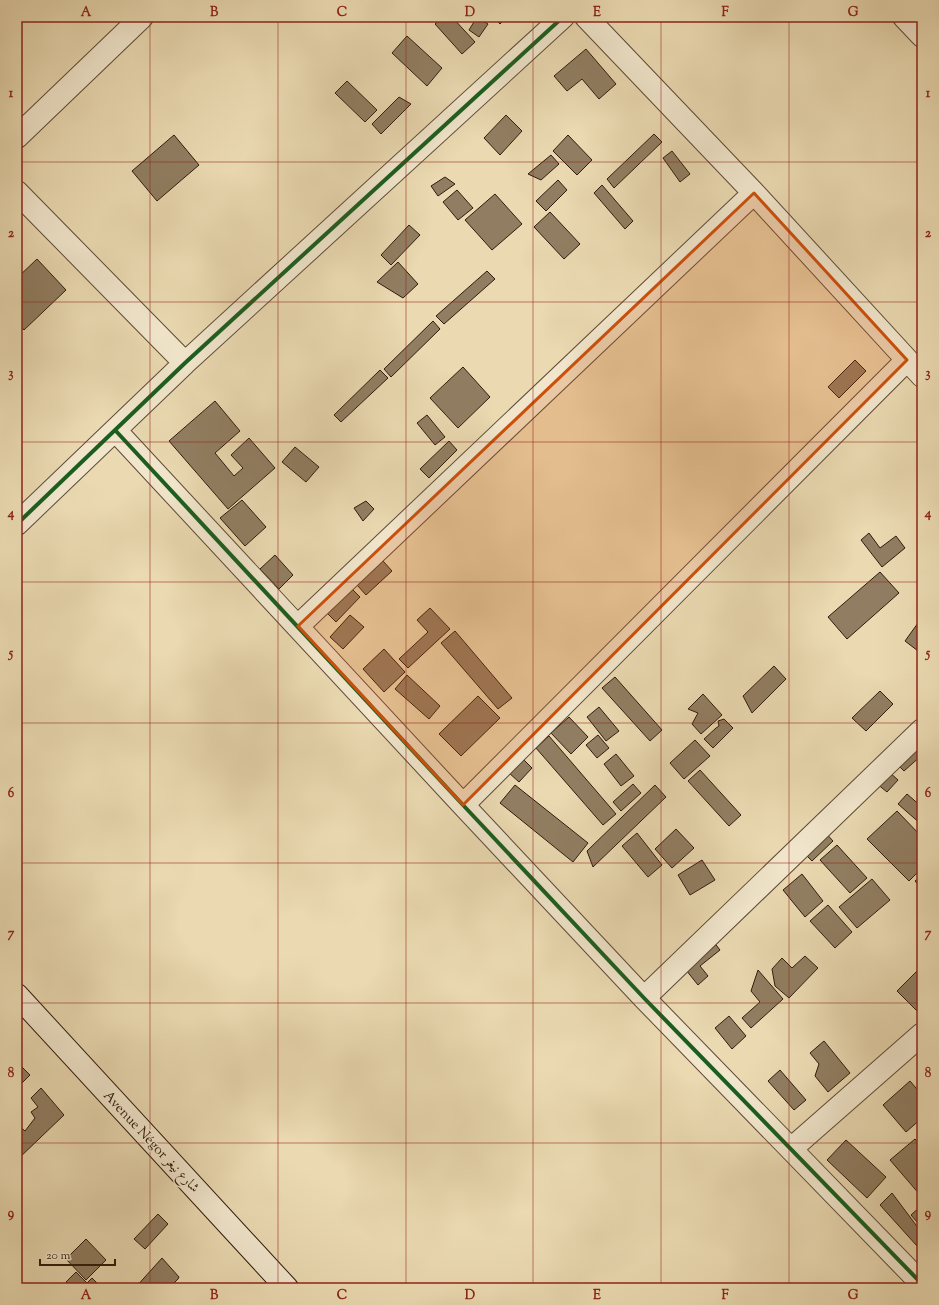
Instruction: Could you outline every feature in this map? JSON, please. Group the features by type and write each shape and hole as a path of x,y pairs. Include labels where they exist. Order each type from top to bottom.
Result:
{"street":[{"path":"17,137 142,17"},
{"path":"17,524 184,363 563,17"},
{"path":"586,17 754,193 922,376"},
{"path":"904,17 922,36"},
{"path":"17,192 184,363"},
{"path":"298,626 754,193"},
{"path":"463,805 907,360"},
{"path":"115,430 644,998 922,1284"},
{"path":"644,998 922,730"},
{"name":"Avenue Négor شارع نيغر","path":"17,995 287,1288"},
{"path":"791,1149 922,1034"}],"highlighted area":[{"path":"754,193 907,360 463,805 298,626"}],"building":[{"path":"443,17 452,17 475,42 462,54 435,24"},
{"path":"477,17 488,24 479,37 469,30"},
{"path":"493,17 507,17 500,24"},
{"path":"407,36 442,68 427,86 392,53"},
{"path":"586,49 616,84 599,99 582,79 567,91 554,76"},
{"path":"347,81 377,110 365,122 335,93"},
{"path":"399,97 411,104 381,134 372,124"},
{"path":"506,115 522,131 500,155 484,138"},
{"path":"654,134 662,142 614,188 607,179"},
{"path":"174,135 199,165 157,201 132,171"},
{"path":"568,135 592,160 577,175 553,151"},
{"path":"672,151 690,174 680,182 663,158"},
{"path":"551,155 559,164 541,180 528,174"},
{"path":"445,177 455,184 438,196 431,186"},
{"path":"558,180 567,190 546,211 536,201"},
{"path":"602,185 633,221 625,229 594,193"},
{"path":"457,190 473,208 458,220 443,202"},
{"path":"495,194 522,224 492,250 465,220"},
{"path":"550,212 580,244 564,259 534,227"},
{"path":"409,225 420,235 391,265 381,255"},
{"path":"37,259 66,290 24,330 17,322 17,278"},
{"path":"398,262 418,284 403,298 377,282"},
{"path":"487,271 495,279 444,324 436,316"},
{"path":"433,321 440,329 391,377 384,369"},
{"path":"855,360 866,371 839,398 828,387"},
{"path":"463,367 490,397 458,428 430,398"},
{"path":"380,370 388,378 341,422 334,415"},
{"path":"215,401 240,431 215,453 234,476 243,468 231,455 249,438 275,468 228,509 169,441"},
{"path":"427,415 445,437 435,445 417,423"},
{"path":"449,441 457,450 429,478 420,469"},
{"path":"295,447 319,467 306,482 282,462"},
{"path":"242,500 266,527 245,546 220,518"},
{"path":"366,501 374,509 363,521 354,508"},
{"path":"869,533 880,548 896,536 905,548 882,567 861,540"},
{"path":"275,555 293,575 279,589 260,569"},
{"path":"383,561 392,571 366,595 357,585"},
{"path":"880,572 899,593 847,639 828,617"},
{"path":"351,588 360,597 336,622 327,613"},
{"path":"430,608 450,629 408,668 399,659 428,632 417,620"},
{"path":"350,615 364,627 343,649 330,637"},
{"path":"918,623 922,626 922,654 905,641"},
{"path":"455,631 512,698 498,709 441,643"},
{"path":"384,649 405,672 384,692 363,669"},
{"path":"774,666 786,679 752,713 743,696"},
{"path":"407,675 440,706 429,719 395,689"},
{"path":"615,677 662,730 650,741 602,688"},
{"path":"880,691 893,704 866,731 852,718"},
{"path":"703,694 722,715 701,734 692,724 698,713 688,709"},
{"path":"478,696 500,718 461,756 439,734"},
{"path":"599,707 619,731 606,741 587,717"},
{"path":"569,717 588,737 571,754 551,733"},
{"path":"724,719 733,728 713,748 704,739 719,726 718,721"},
{"path":"598,735 609,748 597,758 586,745"},
{"path":"549,736 616,814 603,825 536,748"},
{"path":"922,736 922,755 904,771 895,762"},
{"path":"695,740 710,756 684,779 670,763"},
{"path":"616,754 634,776 621,786 604,764"},
{"path":"521,757 532,768 519,782 508,772"},
{"path":"700,770 741,815 729,826 688,781"},
{"path":"887,770 898,780 887,792 876,783"},
{"path":"633,784 641,793 621,811 613,802"},
{"path":"515,785 588,843 573,862 500,803"},
{"path":"655,785 666,797 593,867 587,851"},
{"path":"907,794 922,807 922,825 898,804"},
{"path":"897,811 922,837 922,868 909,881 867,839"},
{"path":"676,829 694,848 672,868 655,849"},
{"path":"823,830 833,841 812,861 801,850"},
{"path":"637,833 662,865 648,877 622,846"},
{"path":"837,845 867,878 850,893 820,860"},
{"path":"702,860 715,880 690,895 678,875"},
{"path":"802,874 823,901 805,917 783,890"},
{"path":"922,876 922,889 915,881"},
{"path":"872,879 890,900 857,928 839,907"},
{"path":"828,905 852,932 835,948 810,921"},
{"path":"713,941 720,950 700,966 708,976 698,985 682,965"},
{"path":"805,956 818,968 789,998 775,986 772,969 782,958 792,968"},
{"path":"922,966 922,1011 919,1013 897,991"},
{"path":"758,970 783,999 751,1028 742,1018 760,1002 751,991"},
{"path":"729,1016 746,1036 732,1049 715,1028"},
{"path":"824,1041 850,1073 828,1092 815,1076 819,1064 810,1053"},
{"path":"17,1062 30,1075 17,1088"},
{"path":"780,1070 806,1100 794,1110 768,1081"},
{"path":"910,1081 922,1095 922,1118 906,1132 883,1105"},
{"path":"41,1088 64,1115 17,1160 17,1127 18,1125 25,1131 35,1118 31,1112 38,1107 31,1098"},
{"path":"915,1139 922,1147 921,1196 890,1160"},
{"path":"846,1140 886,1177 867,1198 827,1160"},
{"path":"892,1193 922,1233 922,1241 917,1246 880,1205"},
{"path":"922,1205 922,1228 911,1215"},
{"path":"158,1214 168,1224 145,1249 134,1239"},
{"path":"86,1239 106,1260 86,1280 66,1259"},
{"path":"162,1258 179,1277 178,1279 169,1288 135,1288"},
{"path":"76,1272 87,1283 92,1278 102,1288 72,1288 66,1282"}],"cycle path":[{"path":"17,524 185,363 563,17"},
{"path":"115,430 644,998 922,1284"}]}
